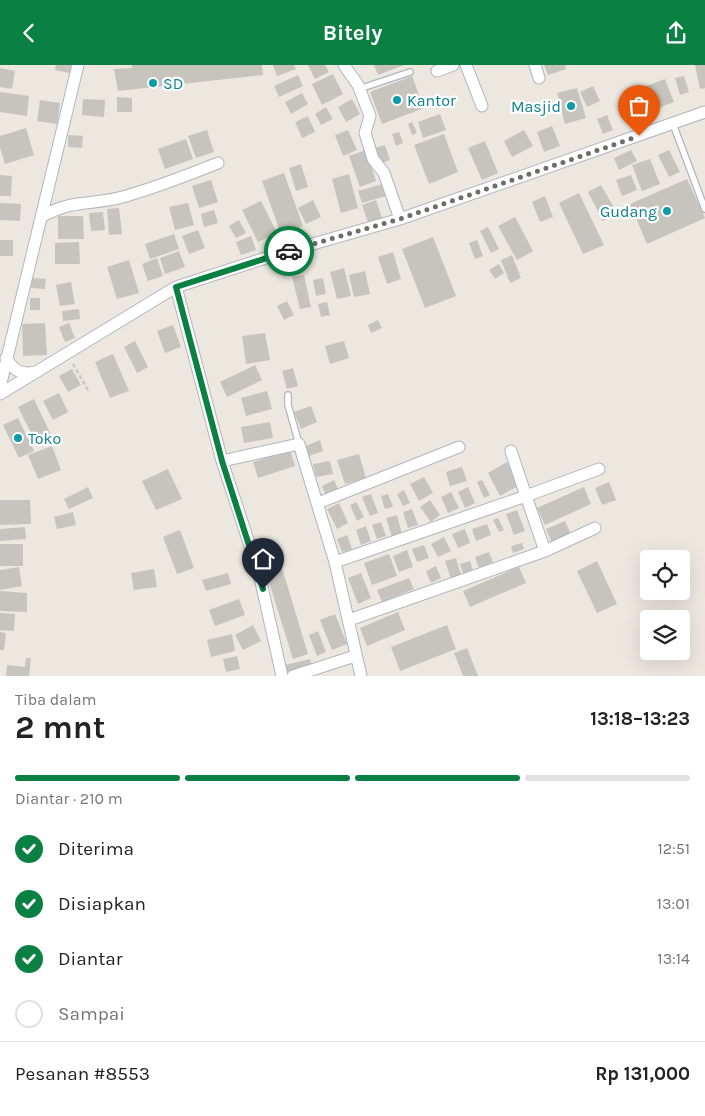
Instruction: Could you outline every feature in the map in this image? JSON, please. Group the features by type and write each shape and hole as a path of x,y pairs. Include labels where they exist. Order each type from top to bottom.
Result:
{"street":[{"path":"0,387 78,65"},
{"path":"344,65 359,89 370,116 366,133 373,159 384,173 400,219"},
{"path":"437,71 453,65"},
{"path":"466,65 482,106"},
{"path":"535,65 539,78"},
{"path":"0,394 176,287 400,219 705,112"},
{"path":"41,217 55,209 76,202 124,197 218,163"},
{"path":"176,287 222,461 259,573 282,676"},
{"path":"6,357 12,367 19,373 38,372"},
{"path":"222,461 299,444 335,562 361,676"},
{"path":"318,503 458,447"},
{"path":"511,451 545,551"},
{"path":"335,562 599,469"},
{"path":"349,620 545,551 594,528"},
{"path":"293,676 355,656"}],"lane":[{"path":"359,89 410,72"},
{"path":"673,123 705,209"},
{"path":"288,395 288,405 299,444"}],"path":[{"path":"67,354 89,393"}],"building":[{"path":"56,65 71,65 70,73 55,70"},
{"name":"SD","path":"132,65 262,65 263,75 118,91 114,69 132,68"},
{"path":"273,65 294,65 296,69 277,76"},
{"path":"308,65 325,65 329,72 315,79"},
{"path":"374,65 404,65 378,75"},
{"path":"544,65 565,65 566,69 548,75"},
{"path":"695,65 705,65 705,88 700,89"},
{"path":"0,68 15,71 12,89 0,87"},
{"path":"333,74 343,94 322,105 312,84"},
{"path":"298,75 303,86 279,97 274,86"},
{"name":"Kantor","path":"412,76 424,108 382,124 370,92"},
{"path":"684,76 689,92 680,95 675,78"},
{"path":"665,79 674,102 642,114 633,91"},
{"path":"593,86 600,101 587,107 580,92"},
{"name":"Masjid","path":"577,88 586,118 565,124 557,93"},
{"path":"0,92 29,96 27,116 0,112"},
{"path":"302,93 308,104 291,114 285,102"},
{"path":"117,97 132,98 132,112 117,112"},
{"path":"83,99 105,100 104,117 82,115"},
{"path":"352,99 360,114 346,122 338,107"},
{"path":"40,100 60,103 57,124 37,121"},
{"path":"326,107 333,119 321,125 315,114"},
{"path":"440,114 446,130 423,138 418,122"},
{"path":"607,115 613,130 603,134 597,119"},
{"path":"308,116 315,132 302,138 295,122"},
{"path":"412,122 417,133 412,135 408,124"},
{"path":"552,126 560,146 544,152 537,132"},
{"path":"26,128 34,155 5,164 0,148 0,136"},
{"path":"207,130 214,152 196,158 188,136"},
{"path":"348,130 357,150 343,156 335,135"},
{"path":"524,130 533,146 512,157 504,141"},
{"path":"399,132 403,143 396,146 392,134"},
{"path":"444,134 458,172 429,184 414,145"},
{"path":"68,135 83,136 82,148 68,147"},
{"path":"186,139 193,159 165,169 158,149"},
{"path":"485,141 498,173 482,180 468,148"},
{"path":"385,145 390,160 380,164 375,148"},
{"path":"366,150 376,181 360,187 349,156"},
{"path":"631,150 637,161 619,170 614,158"},
{"path":"669,150 680,172 669,177 658,155"},
{"path":"650,159 660,184 642,191 632,165"},
{"path":"301,164 308,187 296,191 289,168"},
{"path":"284,173 303,226 281,234 262,181"},
{"path":"349,174 358,208 341,213 332,179"},
{"path":"0,175 12,176 11,196 0,196"},
{"path":"631,175 637,190 622,196 616,180"},
{"name":"Gudang","path":"687,179 705,218 647,244 630,204"},
{"path":"211,180 218,202 199,208 192,186"},
{"path":"382,184 386,196 362,203 358,191"},
{"path":"601,185 617,213 603,221 588,192"},
{"path":"579,193 604,245 583,254 559,203"},
{"path":"545,196 553,217 540,222 532,202"},
{"path":"313,200 321,217 306,224 298,208"},
{"path":"376,200 383,221 369,225 362,205"},
{"path":"261,201 277,233 258,242 242,210"},
{"path":"0,203 21,204 20,221 0,220"},
{"path":"188,203 194,225 175,230 169,207"},
{"path":"119,208 122,234 109,235 107,209"},
{"path":"214,210 218,223 204,227 201,214"},
{"path":"103,212 105,230 91,231 89,213"},
{"path":"58,216 83,216 84,239 58,239"},
{"path":"515,217 533,251 517,260 498,226"},
{"path":"239,220 246,233 236,238 229,226"},
{"path":"488,227 499,249 491,253 480,231"},
{"path":"198,230 205,248 189,254 182,236"},
{"path":"174,234 179,249 150,259 145,244"},
{"path":"251,236 256,250 241,255 236,242"},
{"path":"433,237 456,296 425,308 402,249"},
{"path":"0,240 13,240 13,256 0,256"},
{"path":"477,240 483,256 475,259 469,243"},
{"path":"79,242 80,264 55,264 55,243"},
{"path":"179,251 185,267 165,274 160,258"},
{"path":"393,252 401,279 387,284 378,257"},
{"path":"512,255 521,278 510,283 501,260"},
{"path":"157,258 163,276 148,281 142,264"},
{"path":"129,260 139,293 117,299 107,267"},
{"path":"499,264 504,273 495,279 489,270"},
{"path":"344,268 351,296 337,299 330,272"},
{"path":"365,271 370,294 354,297 349,275"},
{"path":"304,275 311,307 300,309 292,277"},
{"path":"32,278 46,279 45,289 31,288"},
{"path":"323,278 326,294 316,296 313,280"},
{"path":"71,282 75,304 60,306 56,285"},
{"path":"30,298 40,298 40,310 30,310"},
{"path":"287,301 294,315 284,320 277,306"},
{"path":"327,302 330,315 321,317 318,304"},
{"path":"79,309 80,319 63,321 62,311"},
{"path":"378,320 382,328 371,333 368,325"},
{"path":"45,323 47,355 23,356 22,324"},
{"path":"69,323 75,338 65,342 59,327"},
{"path":"173,325 181,347 165,353 157,331"},
{"path":"265,333 270,360 246,364 242,336"},
{"path":"135,341 148,367 137,373 124,347"},
{"path":"344,341 349,358 330,364 325,346"},
{"path":"113,354 129,391 110,398 95,362"},
{"path":"255,365 262,380 227,397 220,382"},
{"path":"293,368 298,386 287,389 282,371"},
{"path":"72,369 81,385 68,392 59,376"},
{"path":"267,391 272,409 246,416 241,398"},
{"path":"59,393 68,412 53,420 43,401"},
{"path":"34,399 51,435 36,443 18,407"},
{"path":"311,406 317,422 301,429 294,412"},
{"name":"Toko","path":"18,418 34,451 19,458 3,425"},
{"path":"270,422 273,438 244,443 241,427"},
{"path":"320,440 323,451 309,456 306,446"},
{"path":"52,446 61,470 38,479 28,455"},
{"path":"290,450 295,466 258,478 253,462"},
{"path":"359,454 366,478 345,484 337,460"},
{"path":"330,461 333,474 316,477 313,464"},
{"path":"507,462 520,485 500,496 488,473"},
{"path":"462,467 467,481 450,486 446,472"},
{"path":"168,469 182,499 156,510 142,481"},
{"path":"424,477 433,493 419,501 410,484"},
{"path":"334,480 339,491 327,497 322,486"},
{"path":"482,480 490,495 484,498 477,482"},
{"path":"609,482 616,500 602,505 595,488"},
{"path":"88,487 93,498 69,509 64,499"},
{"path":"468,487 475,503 465,508 458,492"},
{"path":"584,487 591,504 545,525 537,508"},
{"path":"404,490 410,503 403,506 397,494"},
{"path":"451,492 459,508 448,513 441,497"},
{"path":"371,494 378,513 370,516 362,497"},
{"path":"388,494 393,507 385,509 381,496"},
{"path":"0,500 30,500 31,524 0,525"},
{"path":"430,500 440,515 431,522 420,507"},
{"path":"356,502 364,517 357,521 350,505"},
{"path":"339,503 348,523 337,529 327,509"},
{"path":"412,509 418,525 408,528 403,512"},
{"path":"517,510 525,531 514,535 506,514"},
{"path":"73,512 76,525 57,529 54,517"},
{"path":"397,515 402,534 392,537 386,518"},
{"path":"498,518 504,530 499,532 493,520"},
{"path":"565,521 572,537 553,545 546,529"},
{"path":"381,522 386,536 377,539 372,525"},
{"path":"487,524 491,535 476,541 472,529"},
{"path":"366,526 371,541 361,545 356,530"},
{"path":"25,527 26,539 0,541 0,529"},
{"path":"465,529 470,543 458,548 452,534"},
{"path":"180,530 194,568 177,574 163,537"},
{"path":"347,535 352,549 342,552 337,539"},
{"path":"444,537 451,551 438,557 431,544"},
{"path":"522,543 524,549 513,553 511,546"},
{"path":"0,544 23,544 23,566 0,566"},
{"path":"424,545 429,558 417,562 412,549"},
{"path":"407,550 413,567 399,572 393,556"},
{"path":"489,552 493,562 479,568 475,557"},
{"path":"389,554 397,576 372,585 364,563"},
{"path":"279,558 308,654 293,659 263,563"},
{"path":"456,558 461,575 451,579 445,561"},
{"path":"470,561 473,571 463,573 460,564"},
{"path":"597,561 617,604 597,613 577,571"},
{"path":"436,566 441,578 431,583 426,571"},
{"path":"19,567 22,586 0,590 0,570"},
{"path":"519,567 526,583 470,607 463,591"},
{"path":"154,569 157,587 134,590 131,573"},
{"path":"228,573 231,584 206,591 202,580"},
{"path":"361,573 371,598 358,604 348,578"},
{"path":"409,578 414,589 382,602 377,590"},
{"path":"0,591 27,593 27,612 0,611"},
{"path":"239,599 245,615 215,626 209,610"},
{"path":"398,612 405,630 367,646 360,628"},
{"path":"0,613 15,614 14,631 0,630"},
{"path":"335,614 347,644 332,650 320,620"},
{"path":"253,625 261,641 243,650 235,635"},
{"path":"447,625 456,649 400,671 391,647"},
{"path":"318,631 326,652 317,656 309,635"},
{"path":"0,632 6,633 4,650 0,650"},
{"path":"232,634 235,651 211,657 207,640"},
{"path":"467,648 478,676 463,676 454,653"},
{"path":"237,656 240,669 226,672 223,659"},
{"path":"26,658 31,658 29,676 6,676 7,665 25,667"},
{"path":"310,659 312,666 287,673 285,665"}],"way so far":[{"path":"289,251 400,219 639,136"}],"place":[{"name":"SD","path":"153,83"},
{"name":"Kantor","path":"397,100"},
{"name":"Masjid","path":"571,106"},
{"name":"Gudang","path":"667,211"},
{"name":"Toko","path":"18,438"}],"route":[{"path":"263,589 222,461 176,287 289,251"}]}
